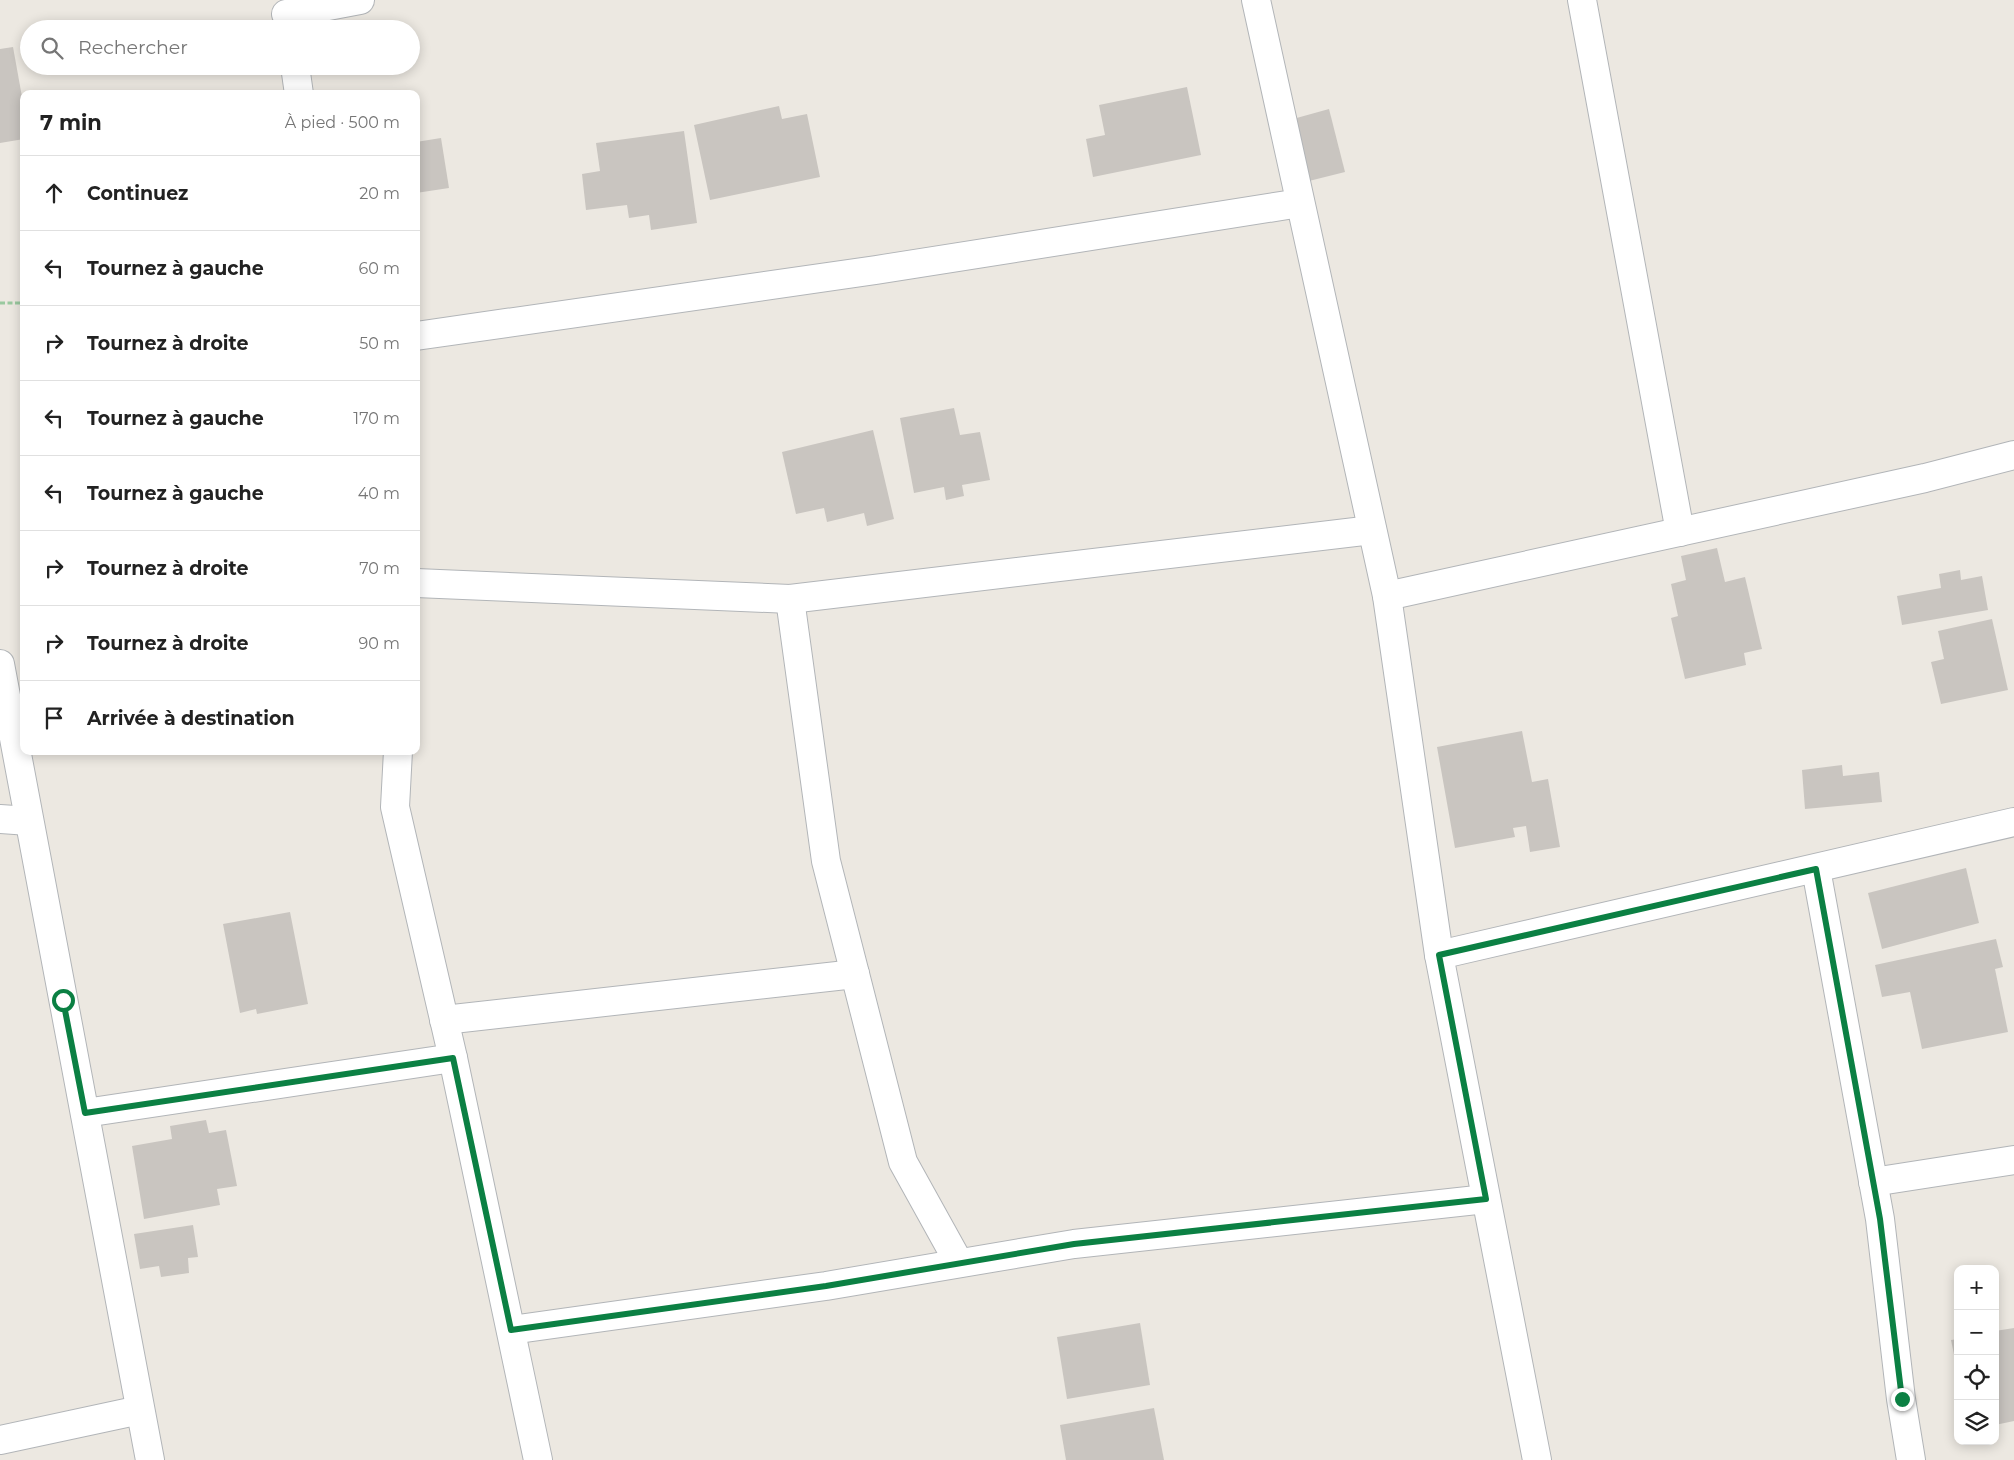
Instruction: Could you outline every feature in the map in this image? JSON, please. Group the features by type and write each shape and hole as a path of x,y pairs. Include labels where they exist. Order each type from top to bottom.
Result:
{"street":[{"path":"286,14 360,0"},
{"path":"1256,0 1386,596 1439,955 1537,1460"},
{"path":"1582,0 1680,532"},
{"path":"296,75 298,90"},
{"path":"420,335 876,270 1300,203"},
{"path":"1386,596 1925,478 2014,455"},
{"path":"420,583 790,599 1372,530"},
{"path":"790,599 826,861 903,1162 959,1263"},
{"path":"0,664 150,1460"},
{"path":"398,755 395,807 453,1058 538,1460"},
{"path":"0,819 29,821"},
{"path":"1439,955 2014,822"},
{"path":"1816,869 1880,1219 1911,1460"},
{"path":"444,1020 855,974"},
{"path":"85,1113 453,1058"},
{"path":"1873,1182 2014,1160"},
{"path":"511,1330 826,1286 1074,1244 1486,1199"},
{"path":"0,1440 140,1410"}],"path":[{"path":"0,304 20,303"}],"building":[{"path":"13,47 21,90 20,140 0,143 0,49"},
{"path":"1187,87 1201,155 1093,177 1086,139 1105,135 1099,105"},
{"path":"779,106 782,119 807,114 820,177 710,200 694,125"},
{"path":"1329,109 1345,172 1309,181 1293,119"},
{"path":"684,131 697,223 651,230 649,215 629,218 627,205 586,210 582,174 600,171 596,143"},
{"path":"441,138 449,188 420,192 420,141"},
{"path":"954,408 960,435 980,432 990,480 962,485 964,496 946,500 944,487 914,493 900,418"},
{"path":"873,430 894,519 867,526 864,513 827,522 824,508 796,514 782,452"},
{"path":"1717,548 1725,582 1745,577 1762,649 1744,653 1746,665 1685,679 1671,618 1678,616 1671,584 1686,580 1681,556"},
{"path":"1960,570 1961,580 1982,576 1988,610 1902,625 1897,596 1941,588 1939,574"},
{"path":"1992,619 2008,690 1941,704 1931,662 1944,659 1938,631"},
{"path":"1522,731 1532,782 1548,779 1560,847 1530,852 1526,826 1513,828 1515,837 1455,848 1437,747"},
{"path":"1842,765 1843,776 1879,772 1882,802 1805,809 1802,770"},
{"path":"1966,868 1979,923 1882,949 1868,893"},
{"path":"290,912 308,1004 257,1014 256,1009 240,1013 223,924"},
{"path":"1996,939 2003,967 1995,969 2008,1032 1922,1049 1910,992 1882,997 1875,965"},
{"path":"206,1120 209,1133 226,1130 237,1186 217,1189 220,1205 144,1219 132,1146 172,1139 170,1126"},
{"path":"193,1225 198,1257 188,1258 189,1273 161,1277 159,1266 140,1269 134,1234"},
{"path":"1140,1323 1150,1385 1067,1399 1057,1337"},
{"path":"2014,1328 2014,1421 1999,1424 1999,1355 1999,1330"},
{"path":"1951,1340 1954,1340 1954,1354"},
{"path":"1154,1408 1164,1460 1066,1460 1060,1425"}],"route":[{"path":"63,1000 85,1113 453,1058 511,1330 826,1286 1074,1244 1486,1199 1439,955 1816,869 1880,1219 1902,1399"}]}
